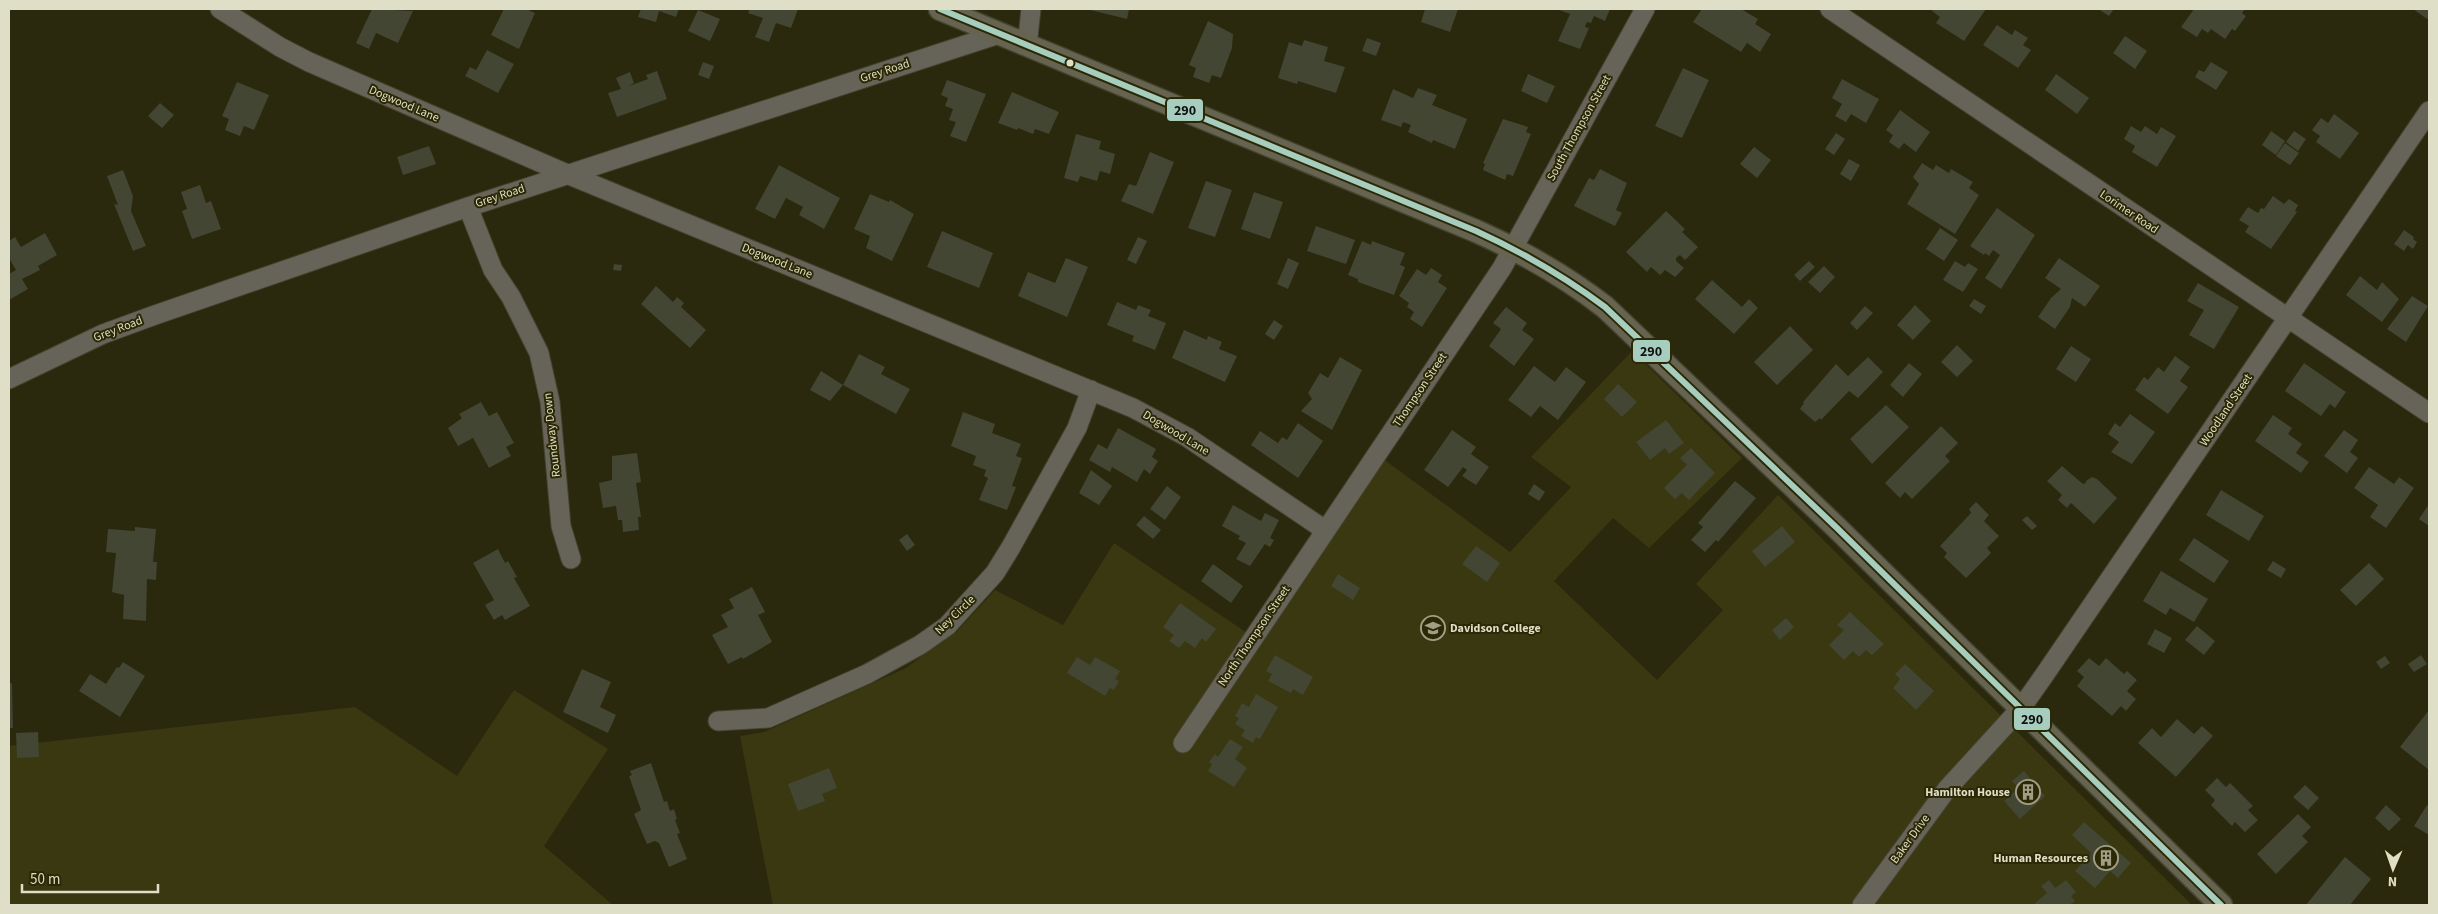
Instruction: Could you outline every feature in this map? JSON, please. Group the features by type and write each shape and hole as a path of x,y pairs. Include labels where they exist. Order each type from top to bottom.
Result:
{"main road":[{"path":"940,9 1513,248 1550,268 1605,307 1838,528 2221,905"}],"street":[{"name":"Dogwood Lane","path":"220,9 280,47 309,62 567,174 1156,418 1325,530"},
{"path":"1027,46 1031,9"},
{"name":"South Thompson Street","path":"1513,248 1645,9"},
{"name":"Lorimer Road","path":"1830,9 2429,413"},
{"name":"Grey Road","path":"9,379 103,334 468,207 999,34"},
{"name":"Woodland Street","path":"2021,708 2178,481 2429,111"},
{"name":"Roundway Down","path":"468,207 493,270 512,297 539,353 550,402 561,526 571,559"},
{"name":"Thompson Street","path":"1325,530 1502,268 1513,248"},
{"name":"Ney Circle","path":"718,721 768,718 867,674 920,645 947,626 995,573 1012,547 1077,428 1091,390"},
{"name":"North Thompson Street","path":"1183,743 1325,530"},
{"name":"Baker Drive","path":"1862,905 1947,789 2021,708"}],"shaded area":[{"name":"Davidson College","path":"1632,351 1742,458 1649,548 1613,518 1554,581 1657,680 1723,610 1696,584 1778,495 2192,905 773,905 740,736 764,732 906,668 958,630 995,590 1063,625 1114,543 1256,639 1382,458 1510,552 1571,487 1531,457"},
{"path":"514,690 608,749 544,846 613,905 9,905 9,746 355,707 457,776"}],"building":[{"path":"372,9 413,11 398,43 376,33 369,49 356,43"},
{"path":"504,9 526,9 535,13 519,49 491,35"},
{"path":"641,9 679,9 676,17 659,11 656,22 638,17"},
{"path":"750,9 798,9 791,28 776,23 769,42 755,37 763,18 748,13"},
{"path":"1086,9 1129,9 1127,19"},
{"path":"1425,9 1458,9 1450,32 1421,22"},
{"path":"1557,9 1610,9 1605,21 1594,16 1591,23 1587,22 1585,27 1589,28 1580,49 1558,41 1570,14"},
{"path":"1702,9 1741,9 1758,19 1755,24 1771,34 1760,52 1747,43 1741,52 1693,22"},
{"path":"1933,9 1986,9 1964,41 1936,23 1940,17 1932,11"},
{"path":"2098,9 2114,9 2109,16"},
{"path":"2194,9 2245,9 2242,13 2246,16 2235,31 2232,29 2225,39 2211,29 2208,33 2202,29 2197,37 2181,27"},
{"path":"2413,9 2429,9 2429,17 2427,19"},
{"path":"698,10 720,19 710,41 688,31"},
{"path":"1208,21 1233,34 1232,48 1221,78 1212,75 1209,83 1193,77 1196,68 1189,65"},
{"path":"1997,25 2012,35 2015,30 2028,38 2023,45 2031,50 2018,68 1983,45"},
{"path":"2125,36 2147,51 2135,69 2113,53"},
{"path":"1367,38 1381,43 1376,56 1362,51"},
{"path":"1304,40 1328,47 1324,61 1345,67 1336,93 1298,81 1297,84 1278,78 1289,42 1302,46"},
{"path":"487,50 514,64 498,93 465,76 470,67 476,70"},
{"path":"703,62 714,66 709,79 698,75"},
{"path":"2211,62 2228,72 2216,90 2195,77 2199,70 2204,72"},
{"path":"1683,68 1709,80 1682,138 1655,126"},
{"path":"657,71 667,99 617,117 608,93 621,89 616,78 630,72 634,83 629,86 648,79 646,75"},
{"path":"1528,74 1555,86 1547,103 1521,91"},
{"path":"2056,74 2089,98 2077,114 2045,90"},
{"path":"1842,79 1879,99 1866,123 1851,114 1846,122 1835,116 1842,104 1832,98"},
{"path":"947,80 986,94 966,142 950,136 956,122 949,120 953,109 945,106 948,98 941,95"},
{"path":"237,82 269,95 254,130 244,126 240,136 225,130 229,119 222,116"},
{"path":"1418,88 1437,95 1432,105 1467,119 1455,149 1433,140 1432,143 1408,132 1411,125 1403,122 1401,127 1381,120 1393,89 1413,98"},
{"path":"1012,92 1059,112 1049,134 1035,129 1033,134 998,123"},
{"path":"160,103 174,115 162,128 148,116"},
{"path":"1900,110 1930,132 1916,152 1904,143 1899,149 1889,142 1893,135 1886,130"},
{"path":"2334,114 2359,133 2340,159 2316,142 2320,136 2312,130 2321,118 2328,123"},
{"path":"1503,119 1528,127 1526,132 1531,134 1513,176 1507,174 1505,180 1483,170 1485,164 1483,163"},
{"path":"2131,126 2141,132 2145,126 2157,134 2161,127 2176,136 2157,167 2132,152 2135,146 2124,139"},
{"path":"2271,131 2285,141 2276,155 2262,145"},
{"path":"2294,131 2306,139 2298,151 2286,142"},
{"path":"1836,133 1845,139 1834,155 1825,149"},
{"path":"1076,134 1101,141 1099,149 1115,154 1110,174 1100,171 1097,181 1080,176 1078,182 1064,178"},
{"path":"2285,143 2299,153 2290,165 2276,156"},
{"path":"429,146 436,164 403,175 397,157"},
{"path":"1754,147 1771,160 1757,178 1740,164"},
{"path":"1150,152 1174,162 1153,214 1121,201 1129,184 1136,186"},
{"path":"1849,159 1860,165 1851,181 1840,174"},
{"path":"1922,163 1933,170 1936,165 1949,173 1951,169 1973,182 1969,188 1979,195 1955,234 1907,204 1919,184 1913,177"},
{"path":"779,165 840,198 824,229 799,215 803,207 786,198 775,219 755,209"},
{"path":"1600,169 1627,183 1616,210 1622,213 1615,226 1574,206 1589,178 1594,180"},
{"path":"123,170 133,196 131,211 146,246 133,251 114,204 118,205 107,176"},
{"path":"1206,181 1232,190 1215,237 1188,228"},
{"path":"200,185 206,203 211,201 221,229 192,239 182,211 187,209 181,192"},
{"path":"1254,192 1283,202 1270,239 1241,229"},
{"path":"870,194 889,202 890,200 914,214 892,261 866,248 870,236 854,229"},
{"path":"2273,196 2284,204 2289,199 2298,205 2295,211 2297,212 2271,249 2245,232 2249,226 2239,220 2248,207 2258,213 2261,208 2264,209"},
{"path":"1997,208 2035,235 2001,289 1985,278 2000,255 1993,250 1989,256 1985,253 1984,255 1970,246"},
{"path":"1666,211 1685,229 1682,232 1698,247 1685,260 1680,255 1676,258 1676,261 1684,268 1675,277 1665,270 1660,275 1651,267 1647,272 1626,252"},
{"path":"1316,226 1355,240 1346,264 1307,251"},
{"path":"1940,228 1958,240 1944,261 1926,249"},
{"path":"2404,230 2414,237 2413,239 2417,242 2413,249 2408,245 2404,251 2394,244"},
{"path":"942,231 993,253 979,288 927,267"},
{"path":"45,233 57,255 38,266 40,270 22,279 28,289 9,300 9,274 16,270 9,258 9,241 15,237 21,247"},
{"path":"1138,237 1147,241 1136,264 1127,260"},
{"path":"1362,241 1371,245 1372,241 1405,253 1400,265 1405,267 1394,295 1358,282 1358,279 1348,275"},
{"path":"1066,258 1088,267 1067,317 1018,296 1028,272 1055,283"},
{"path":"1288,258 1299,263 1288,289 1277,284"},
{"path":"2059,258 2100,286 2085,307 2072,298 2070,307 2055,329 2038,317 2051,298 2061,289 2045,278"},
{"path":"1809,261 1815,267 1800,281 1794,275"},
{"path":"1955,261 1965,267 1968,263 1978,269 1963,292 1943,280"},
{"path":"614,264 622,265 621,271 613,270"},
{"path":"1824,266 1835,277 1820,293 1808,282"},
{"path":"1431,268 1442,275 1438,282 1447,288 1422,327 1410,319 1414,312 1407,307 1409,303 1399,296 1417,269 1426,275"},
{"path":"2360,276 2377,290 2382,282 2399,299 2382,322 2346,295"},
{"path":"1712,280 1742,307 1749,299 1758,308 1734,334 1695,299"},
{"path":"2198,283 2239,307 2214,349 2189,335 2204,310 2187,301"},
{"path":"656,286 673,302 677,297 684,303 681,307 706,330 690,348 641,304"},
{"path":"2412,296 2428,306 2406,342 2387,329"},
{"path":"1974,299 1986,306 1981,314 1969,306"},
{"path":"1117,302 1136,310 1138,305 1151,310 1148,316 1166,323 1155,350 1132,341 1134,336 1107,325"},
{"path":"1915,305 1931,321 1913,340 1897,325"},
{"path":"1865,306 1873,313 1857,330 1850,323"},
{"path":"1506,307 1527,323 1522,330 1534,339 1514,366 1489,346 1501,329 1493,323"},
{"path":"1274,320 1283,326 1274,340 1265,334"},
{"path":"1790,326 1813,350 1777,385 1754,362"},
{"path":"1184,330 1207,340 1208,336 1222,342 1219,349 1237,356 1225,382 1172,358"},
{"path":"1957,345 1973,361 1957,377 1941,362"},
{"path":"2071,346 2091,359 2076,382 2056,369"},
{"path":"859,354 885,367 881,374 910,389 896,414 843,385"},
{"path":"2175,356 2190,367 2180,381 2188,387 2168,414 2135,390 2144,377 2148,380 2158,367 2164,372"},
{"path":"1340,357 1362,370 1332,430 1301,411 1312,399 1308,393 1320,373 1328,378"},
{"path":"1868,357 1883,372 1858,398 1849,391 1821,420 1820,418 1815,422 1800,409 1803,402 1836,364 1848,376"},
{"path":"1909,363 1922,374 1903,397 1890,385"},
{"path":"2304,363 2346,392 2335,408 2330,404 2321,416 2285,391"},
{"path":"1534,366 1555,382 1566,367 1586,382 1558,420 1540,406 1531,417 1508,400"},
{"path":"821,371 843,385 830,401 810,390"},
{"path":"1618,384 1637,402 1622,417 1604,399"},
{"path":"481,402 489,416 497,412 514,443 506,447 511,456 489,468 473,438 458,446 448,428 462,418 459,414"},
{"path":"1886,405 1909,427 1872,464 1850,439"},
{"path":"963,412 995,424 992,433 1021,444 1016,456 1022,458 1012,486 1016,487 1007,510 979,500 988,478 984,476 986,470 973,465 976,456 951,446"},
{"path":"2130,414 2155,432 2132,464 2111,452 2119,442 2108,434 2115,423 2120,427"},
{"path":"2273,415 2292,428 2288,434 2302,444 2296,453 2309,462 2301,473 2255,441"},
{"path":"1666,420 1684,443 1669,454 1665,448 1650,460 1636,442"},
{"path":"1298,423 1323,441 1298,478 1251,445 1260,431 1278,443 1282,437 1287,440"},
{"path":"1941,426 1958,443 1945,456 1950,461 1912,499 1905,492 1900,498 1885,483"},
{"path":"1118,428 1156,449 1152,457 1158,461 1150,474 1144,469 1137,482 1112,467 1110,472 1089,460 1098,444 1107,449"},
{"path":"1452,430 1476,447 1471,454 1489,467 1476,485 1462,476 1467,470 1463,467 1448,487 1424,470"},
{"path":"2344,430 2358,440 2350,452 2358,458 2347,473 2324,456"},
{"path":"1691,448 1715,473 1689,500 1682,493 1675,499 1664,488 1687,465 1680,458"},
{"path":"637,453 641,482 636,483 641,517 638,517 639,530 623,532 622,520 618,520 616,506 603,508 599,483 612,480 612,456"},
{"path":"2062,466 2083,484 2092,477 2097,479 2117,498 2094,524 2071,503 2067,508 2058,500 2062,495 2047,481"},
{"path":"2369,467 2394,484 2399,477 2414,488 2386,528 2370,517 2378,505 2354,488"},
{"path":"1091,470 1112,486 1099,505 1079,493"},
{"path":"1735,481 1756,498 1718,542 1716,540 1705,552 1691,540 1703,527 1698,523"},
{"path":"1534,484 1545,492 1539,501 1528,494"},
{"path":"1167,486 1181,497 1165,520 1150,509"},
{"path":"2221,490 2264,516 2249,541 2206,515"},
{"path":"1976,502 1989,515 1984,521 1999,536 1987,548 1991,553 1966,578 1944,557 1947,553 1940,546 1971,513 1969,509"},
{"path":"2429,504 2429,526 2419,519"},
{"path":"1233,505 1261,521 1265,513 1279,520 1270,538 1274,540 1270,547 1265,544 1250,566 1236,559 1246,543 1238,539 1240,536 1222,526"},
{"path":"1144,516 1161,530 1153,539 1136,525"},
{"path":"2027,516 2037,526 2032,530 2022,520"},
{"path":"1782,526 1795,542 1765,567 1752,551"},
{"path":"135,527 156,529 153,562 157,562 156,580 147,579 146,621 123,619 124,595 112,592 116,553 106,552 108,529 135,531"},
{"path":"907,534 915,545 907,551 899,540"},
{"path":"2194,538 2229,561 2214,583 2179,560"},
{"path":"1476,546 1500,563 1487,582 1462,564"},
{"path":"498,549 505,563 508,561 517,577 514,578 530,606 505,620 502,615 494,620 485,605 494,600 473,563"},
{"path":"2273,561 2286,569 2281,578 2267,570"},
{"path":"2369,563 2384,579 2356,606 2340,590"},
{"path":"1213,564 1243,586 1231,603 1201,581"},
{"path":"2161,571 2208,599 2194,622 2170,608 2166,615 2143,601"},
{"path":"1338,574 1360,588 1353,600 1331,586"},
{"path":"752,587 765,612 758,615 772,642 743,659 742,657 728,664 712,635 728,627 721,615 734,608 729,599"},
{"path":"1180,603 1216,629 1206,642 1202,638 1195,648 1185,641 1179,648 1169,641 1174,635 1163,627"},
{"path":"1850,612 1884,644 1872,655 1866,650 1859,657 1853,651 1844,660 1829,645 1844,630 1837,625"},
{"path":"1786,618 1794,627 1780,640 1772,630"},
{"path":"2197,626 2215,641 2204,655 2185,640"},
{"path":"2155,629 2172,638 2164,653 2147,644"},
{"path":"1275,655 1313,677 1303,695 1293,689 1291,693 1268,681 1272,674 1266,671"},
{"path":"2421,655 2427,664 2414,672 2408,664"},
{"path":"2385,656 2390,663 2381,669 2376,662"},
{"path":"1077,657 1090,665 1095,657 1120,671 1115,679 1119,681 1114,690 1110,688 1105,696 1067,673"},
{"path":"2089,658 2099,666 2106,658 2124,674 2127,671 2137,680 2127,691 2136,699 2126,711 2121,706 2112,716 2077,686 2084,677 2077,671"},
{"path":"123,662 145,676 120,717 79,691 90,674 106,684 117,667 119,668"},
{"path":"1905,664 1934,691 1916,710 1893,688 1900,679 1895,674"},
{"path":"582,669 611,682 600,707 616,715 608,733 563,712"},
{"path":"9,683 12,683 13,728 9,728"},
{"path":"1256,694 1278,707 1260,739 1256,737 1253,743 1241,736 1245,730 1235,724 1239,718 1235,716 1242,703 1249,707"},
{"path":"2429,710 2429,770 2400,747"},
{"path":"2177,719 2194,734 2202,726 2213,736 2176,777 2138,743 2152,728 2161,737"},
{"path":"38,732 39,757 17,758 16,733"},
{"path":"1230,739 1243,747 1235,759 1247,768 1234,787 1208,771 1212,764 1209,762 1215,754 1218,757"},
{"path":"651,763 664,802 667,801 670,811 674,809 677,819 675,820 680,833 677,834 687,859 669,867 659,843 655,841 647,844 634,814 641,810 629,776 632,775 630,771"},
{"path":"829,768 837,788 822,794 825,801 798,811 788,784"},
{"name":"Hamilton House","path":"2024,771 2045,796 2020,819 2004,801 2019,788 2012,781"},
{"path":"2217,778 2226,787 2230,783 2253,806 2248,810 2258,820 2245,832 2235,822 2232,826 2211,805 2215,800 2205,790"},
{"path":"2305,785 2319,798 2308,810 2293,797"},
{"path":"2386,805 2401,819 2389,831 2375,818"},
{"path":"2427,805 2429,807 2429,835 2414,826"},
{"path":"2298,814 2311,827 2302,836 2308,842 2276,874 2257,854"},
{"name":"Human Resources","path":"2084,822 2131,863 2118,878 2110,871 2095,888 2075,871 2091,853 2072,835"},
{"path":"2345,857 2371,879 2350,905 2306,905"},
{"path":"2049,880 2055,888 2066,880 2076,892 2071,896 2075,901 2070,905 2036,905 2035,903 2047,893 2041,886"}],"transit line":[{"name":"290","path":"940,9 1476,231 1543,266 1590,296 1605,307 1837,528 2221,905"}],"place":[{"name":"Davidson College","path":"1433,628"},
{"name":"Hamilton House","path":"2028,792"},
{"name":"Human Resources","path":"2106,858"}]}
